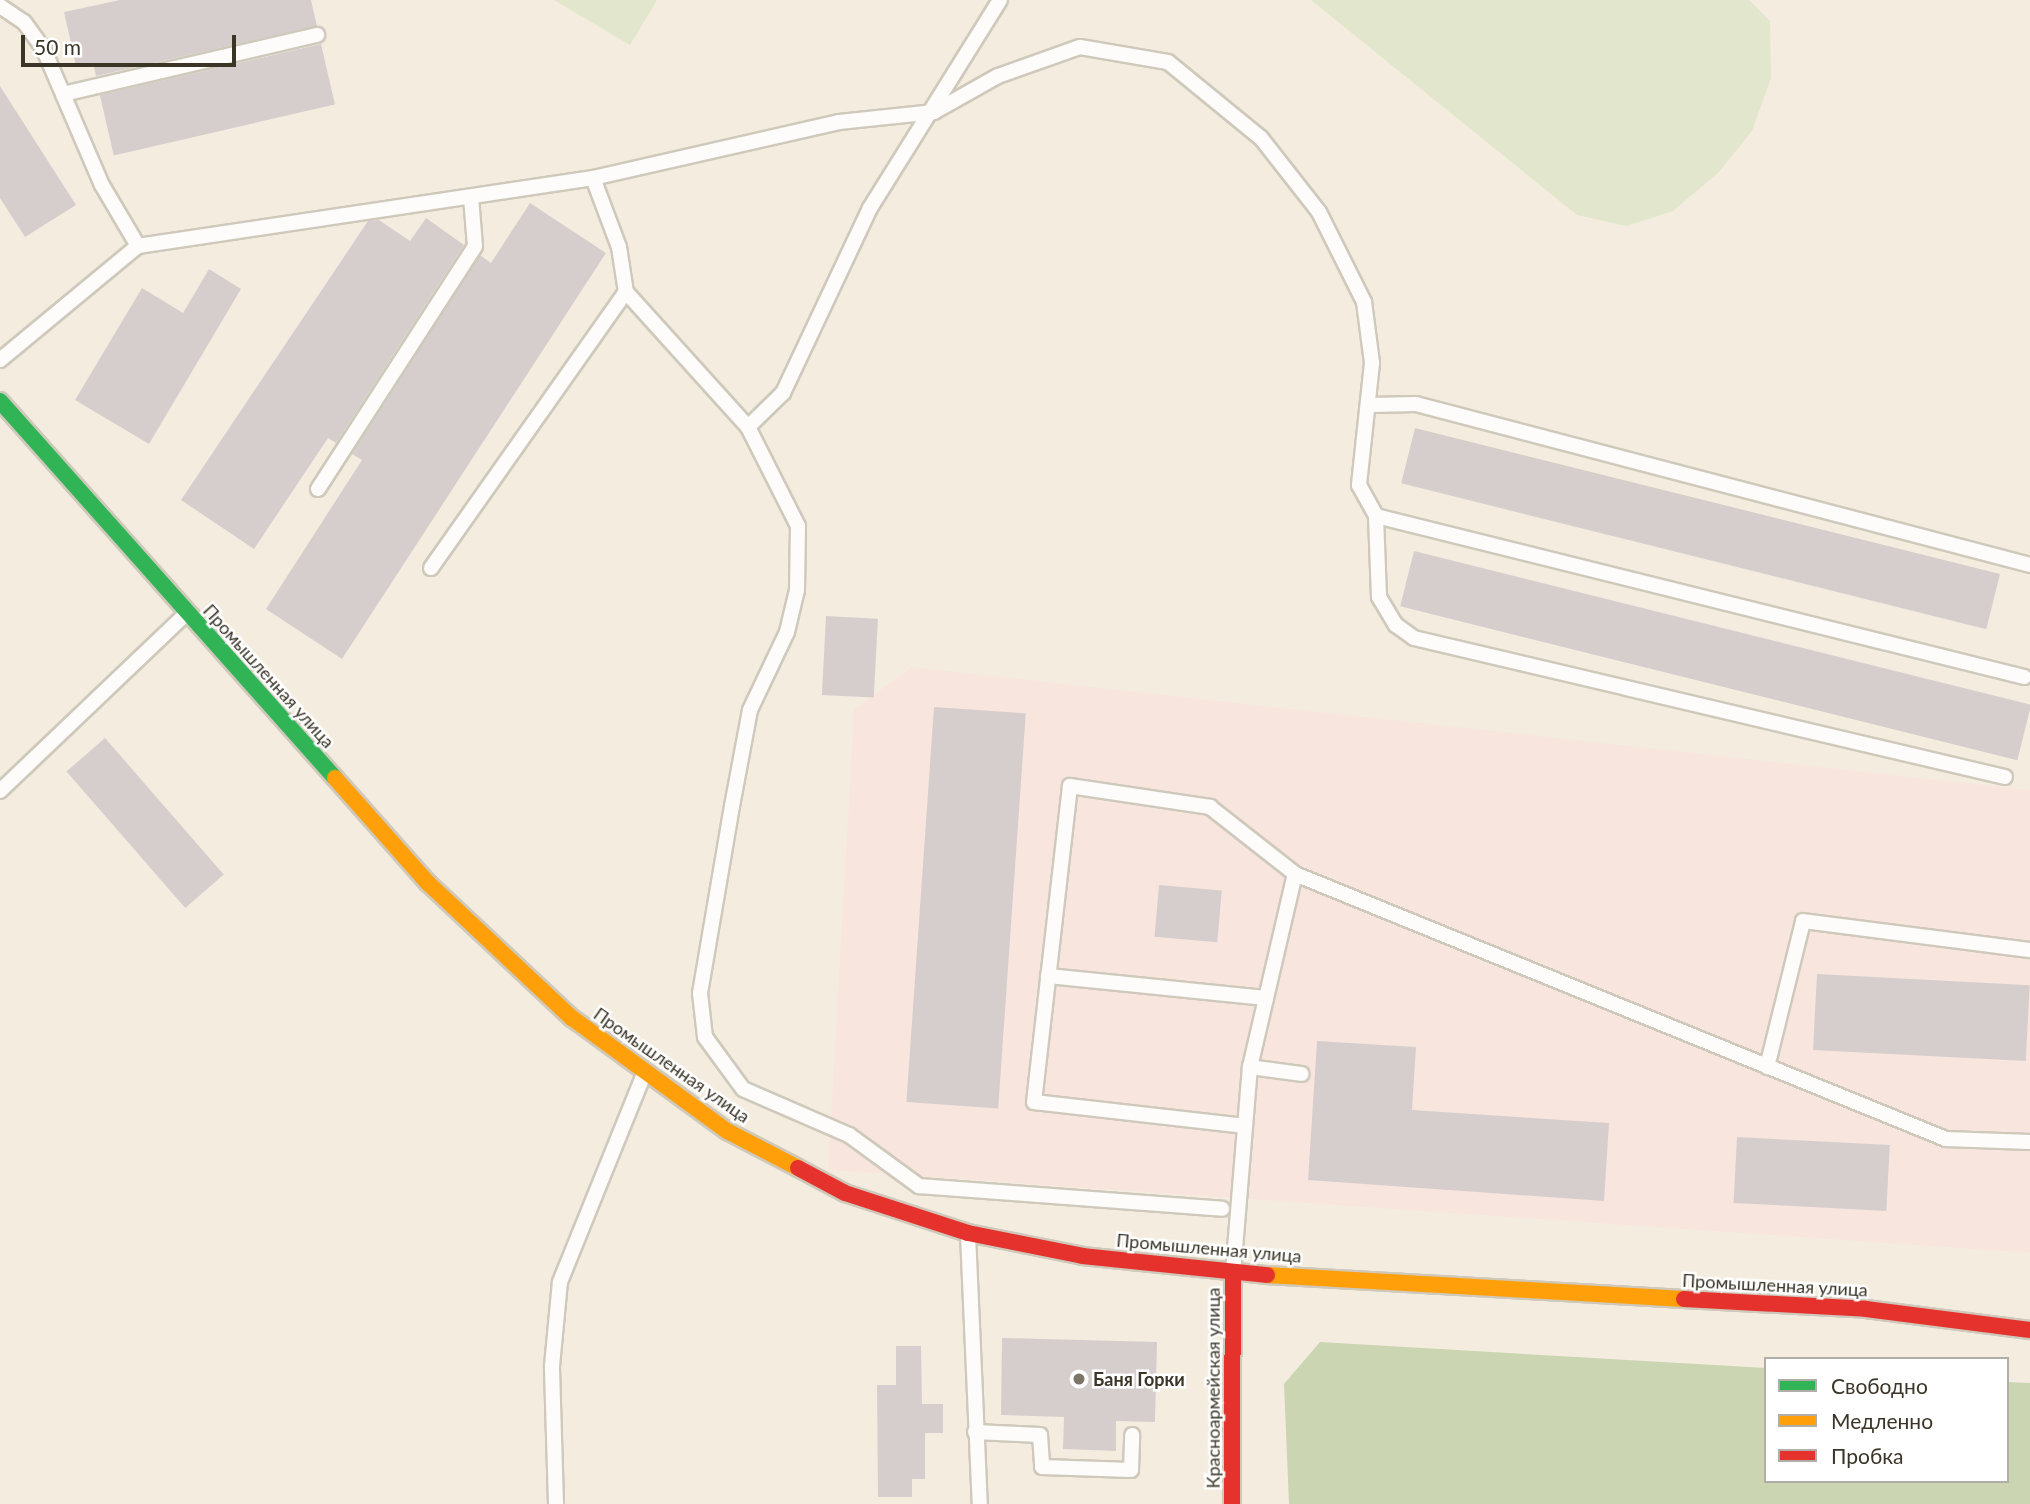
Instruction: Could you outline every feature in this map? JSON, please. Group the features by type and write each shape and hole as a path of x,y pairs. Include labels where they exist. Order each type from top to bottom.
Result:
{"main road":[{"name":"Промышленная улица","path":"0,401 428,883 572,1018 727,1131 845,1193 968,1233 1083,1256 1233,1273 1866,1309 2030,1330"},
{"name":"Красноармейская улица","path":"1232,1504 1233,1273"}],"lane":[{"path":"748,427 783,393 870,208 934,112 1000,0"},
{"path":"0,6 24,22 63,94 102,185 138,246"},
{"path":"63,94 317,35"},
{"path":"0,360 138,246 360,208 471,197 593,178 839,122 934,112 998,76 1080,47 1168,62 1261,138 1319,212 1364,302 1371,405 1359,485 1376,516 1379,597 1396,625 1414,638 2006,777"},
{"path":"593,178 620,247 626,292 748,427 798,526 797,590 787,632 750,710 700,993 705,1037 743,1089 849,1135 919,1186 1222,1209"},
{"path":"318,489 475,246 471,197"},
{"path":"431,568 626,292"},
{"path":"1371,405 1416,404 2030,565"},
{"path":"1376,516 2024,677"},
{"path":"0,791 187,613"},
{"path":"1245,1126 1034,1102 1070,786 1210,807 1295,874 1767,1067 1945,1139 2030,1142"},
{"path":"1233,1273 1250,1067 1295,874"},
{"path":"1767,1067 1803,921 2030,950"},
{"path":"1048,976 1266,998"},
{"path":"1250,1067 1302,1074"},
{"path":"556,1504 552,1366 560,1282 644,1073"},
{"path":"968,1233 980,1504"},
{"path":"975,1432 1040,1435 1042,1467 1130,1469 1132,1435"}],"shaded area":[{"path":"911,667 2030,790 2030,1253 828,1170 854,710"}],"green space":[{"path":"554,0 657,0 630,45"},
{"path":"1311,0 1749,0 1770,21 1771,78 1752,131 1718,173 1673,211 1626,226 1577,215"},
{"path":"1320,1342 1764,1368 1764,1483 2009,1483 2009,1382 2030,1383 2030,1504 1289,1504 1284,1384"}],"building":[{"path":"120,0 311,0 317,26 96,76 93,63 76,66 64,12"},
{"path":"321,44 335,104 114,155 100,95"},
{"path":"0,86 76,205 25,237 0,198"},
{"path":"530,203 606,253 342,659 266,609 362,460 352,454 480,255 491,263"},
{"path":"426,218 464,245 336,443 328,438 254,549 181,500 368,221 379,220 410,241"},
{"path":"209,269 241,289 149,444 75,400 142,288 183,313"},
{"path":"1415,428 2000,574 1986,629 1401,483"},
{"path":"1414,551 2030,705 2017,760 1400,606"},
{"path":"826,616 878,619 874,698 822,695"},
{"path":"934,707 1026,713 998,1108 906,1102"},
{"path":"105,738 224,875 185,908 67,771"},
{"path":"1159,885 1222,890 1217,942 1154,937"},
{"path":"1817,974 2030,985 2026,1061 1813,1050"},
{"path":"1317,1041 1416,1047 1412,1110 1609,1123 1604,1201 1308,1180"},
{"path":"1737,1137 1890,1145 1886,1211 1734,1203"},
{"name":"Баня Горки","path":"1002,1338 1157,1342 1155,1422 1116,1421 1116,1451 1063,1449 1064,1417 1001,1415"},
{"path":"896,1346 921,1346 922,1404 943,1404 943,1433 925,1433 925,1479 912,1479 912,1497 878,1497 877,1385 896,1385"}],"traffic: fast":[{"path":"0,401 335,778"}],"traffic: slow":[{"path":"335,778 428,883 572,1018 727,1131 798,1168"},
{"path":"1267,1275 1684,1299"}],"traffic: jam":[{"path":"798,1168 845,1193 968,1233 1083,1256 1267,1275"},
{"path":"1232,1504 1233,1273"},
{"path":"1684,1299 1866,1309 2030,1330"}],"place":[{"name":"Баня Горки","path":"1079,1379"}]}
